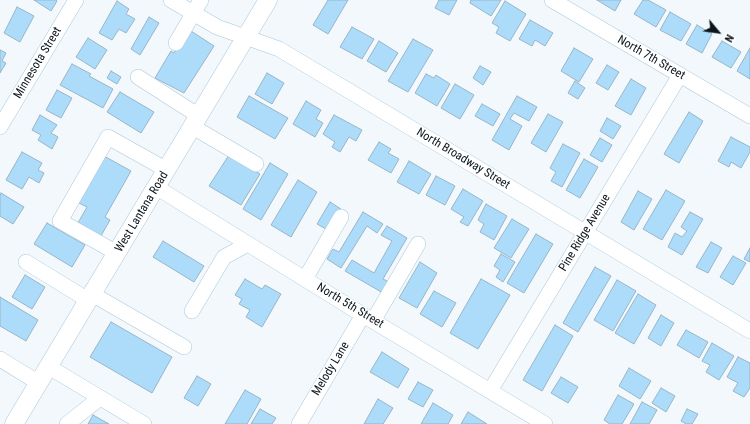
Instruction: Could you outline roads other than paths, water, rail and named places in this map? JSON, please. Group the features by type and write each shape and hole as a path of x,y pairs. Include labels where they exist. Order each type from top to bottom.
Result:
{"main road":[{"name":"West Lantana Road","path":"14,424 268,0"}],"street":[{"name":"Minnesota Street","path":"0,127 76,0"},
{"name":"North Broadway Street","path":"171,0 197,6 217,27 279,49 750,331"},
{"name":"North 7th Street","path":"552,0 750,116"},
{"path":"176,43 197,6"},
{"name":"Pine Ridge Avenue","path":"490,391 680,75"},
{"path":"138,77 196,122 256,164"},
{"path":"117,253 60,221 108,137 167,170"},
{"name":"North 5th Street","path":"156,187 368,318 545,424"},
{"path":"305,279 341,217"},
{"path":"192,311 224,256 248,244"},
{"name":"Melody Lane","path":"299,424 418,244"},
{"path":"26,262 184,347"},
{"path":"0,359 39,383"},
{"path":"49,367 143,424"},
{"path":"67,424 100,398"}]}
